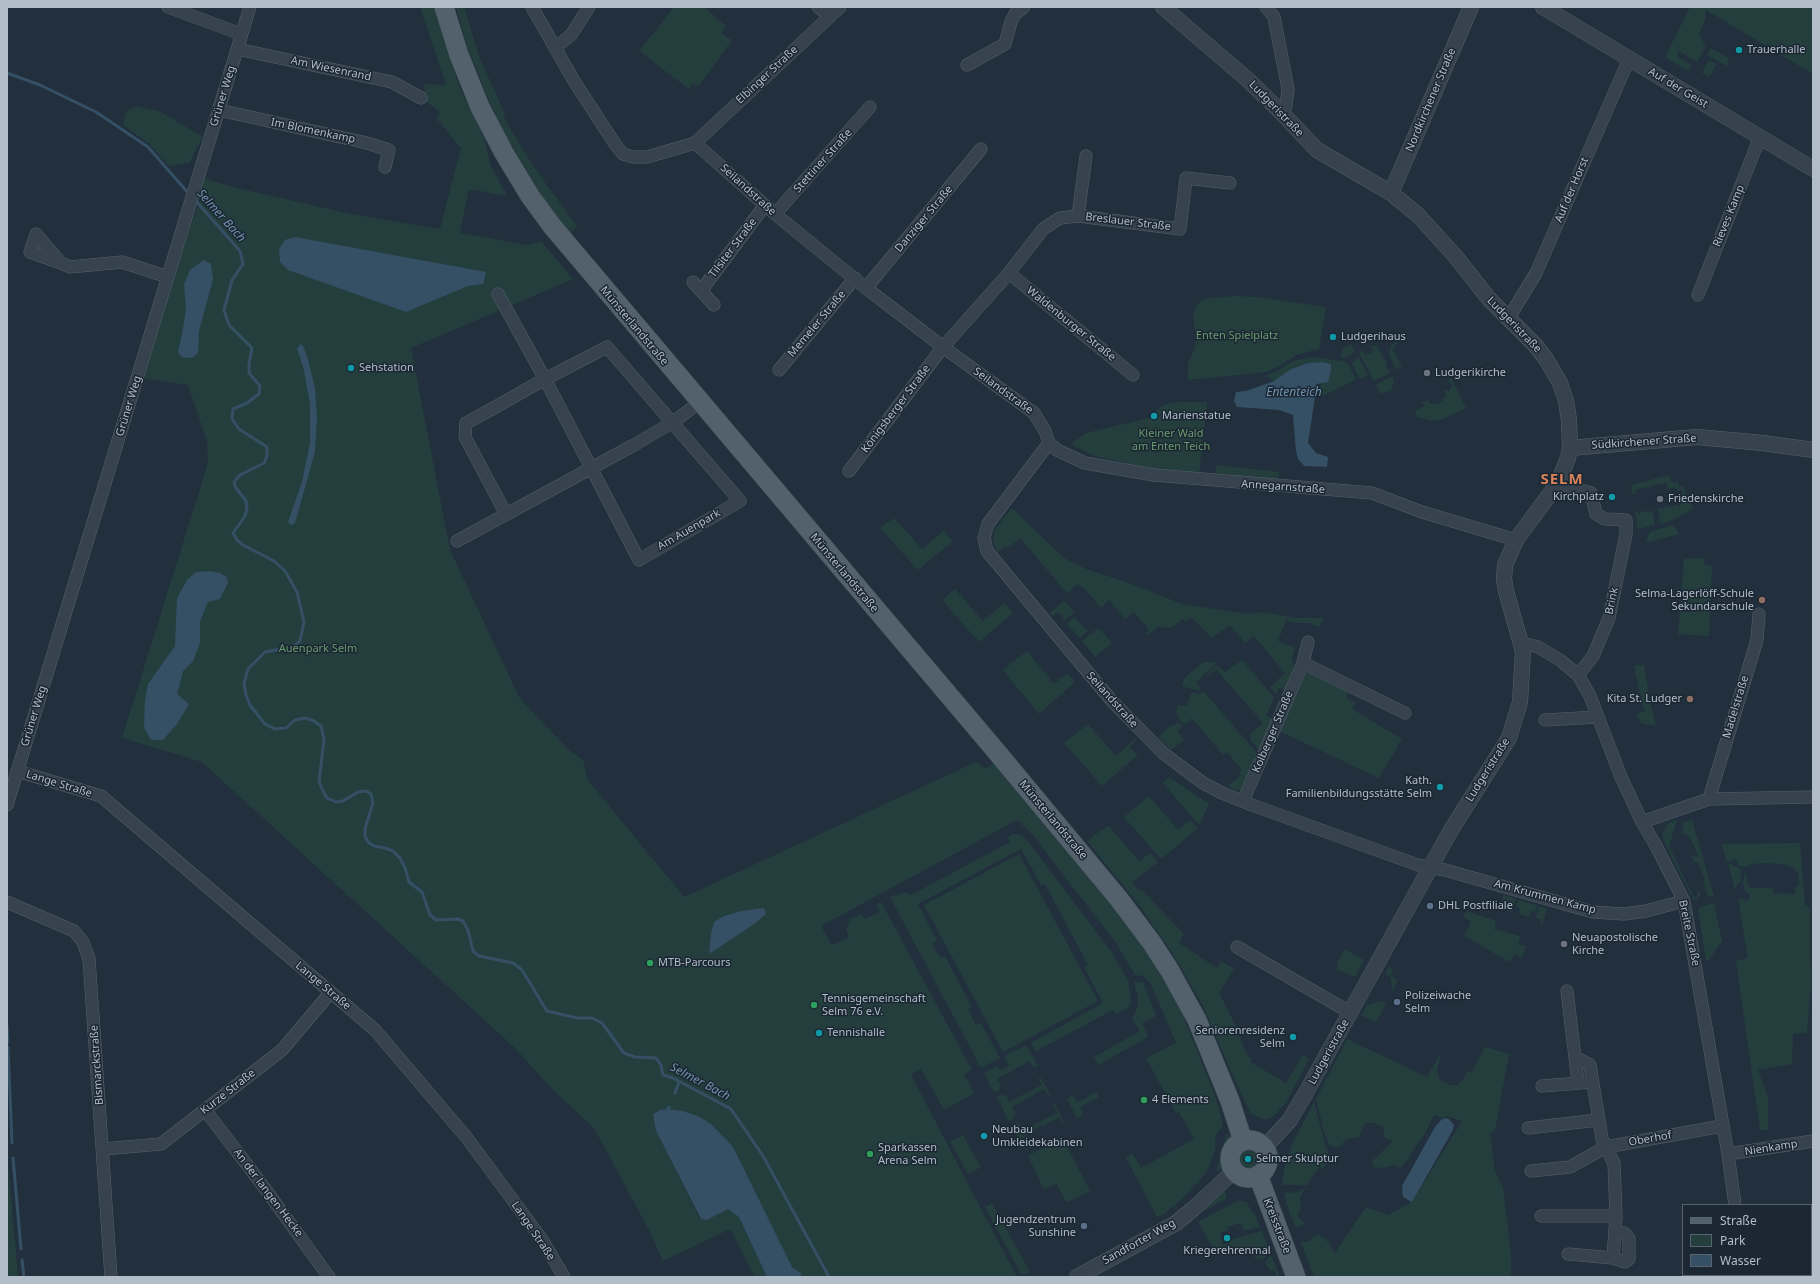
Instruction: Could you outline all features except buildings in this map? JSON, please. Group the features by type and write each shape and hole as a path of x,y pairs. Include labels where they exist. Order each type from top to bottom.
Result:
{"main road":[{"name":"Münsterlandstraße","path":"444,7 459,55 480,107 530,196 566,244 1130,912 1170,971 1197,1020 1230,1101 1243,1141"},
{"path":"1243,1141 1255,1141 1264,1148 1267,1154 1266,1166 1258,1175 1245,1177 1234,1171 1230,1162 1231,1151 1238,1143 1243,1141"},
{"name":"Kreisstraße","path":"1258,1175 1296,1277"}],"street":[{"path":"168,7 241,34"},
{"name":"Grüner Weg","path":"7,805 250,7"},
{"path":"532,7 578,88 623,154 633,157 647,157 695,143"},
{"path":"555,48 571,35 589,7"},
{"path":"818,7 830,16"},
{"name":"Elbinger Straße","path":"695,143 840,7"},
{"path":"966,65 1005,44 1011,22 1015,14 1024,7"},
{"name":"Ludgeristraße","path":"1164,7 1248,80 1317,150 1391,193 1418,215 1441,239 1489,299 1536,346 1546,359 1560,384 1566,401 1569,420 1570,448 1568,458 1558,483 1516,540 1505,565 1504,578 1506,591 1522,643 1523,660 1520,702 1509,738 1472,794 1351,1013 1289,1121 1264,1148"},
{"path":"1266,7 1274,17 1288,89 1286,106 1282,113"},
{"name":"Nordkirchener Straße","path":"1391,193 1471,7"},
{"name":"Auf der Geist","path":"1543,7 1813,169"},
{"name":"Am Wiesenrand","path":"237,49 392,82 421,98"},
{"name":"Auf der Horst","path":"1508,319 1536,273 1629,58"},
{"name":"Stettiner Straße","path":"775,214 870,107"},
{"name":"Im Blomenkamp","path":"219,110 367,143 389,150 385,167"},
{"name":"Rieves Kamp","path":"1698,295 1760,137"},
{"name":"Seilandstraße","path":"695,143 775,214 866,288 943,347 1034,413 1043,426 1049,443 988,524 984,538 987,551 1111,700 1152,744 1203,783 1243,801 1430,868"},
{"name":"Danziger Straße","path":"866,288 981,149"},
{"name":"Breslauer Straße","path":"1078,216 1086,156"},
{"name":"Breslauer Straße","path":"943,347 1009,273 1043,228 1060,218 1078,216 1180,229 1186,178 1230,183"},
{"name":"Tilsiter Straße","path":"701,291 765,205"},
{"path":"61,263 70,267 122,262 168,277"},
{"name":"Waldenburger Straße","path":"1009,273 1133,375"},
{"name":"Memeler Straße","path":"779,370 855,278"},
{"name":"Tilsiter Straße","path":"693,282 714,305"},
{"name":"Am Auenpark","path":"498,294 545,379 639,560 740,501 607,347 545,379 466,423 465,437 506,514"},
{"name":"Königsberger Straße","path":"849,471 943,347"},
{"path":"457,541 673,422 699,403"},
{"name":"Südkirchener Straße","path":"1570,448 1697,437 1762,443 1813,450"},
{"name":"Annegarnstraße","path":"1049,443 1057,450 1086,463 1154,475 1372,493 1422,512 1516,540"},
{"name":"Brink","path":"1558,483 1590,493 1596,514 1605,519 1626,520 1626,534 1609,618 1593,656 1578,675"},
{"name":"Madelstraße","path":"1709,799 1757,640 1759,614"},
{"name":"Kolberger Straße","path":"1243,801 1303,663 1308,642"},
{"name":"Breite Straße","path":"1522,643 1538,647 1560,660 1578,675 1590,696 1621,777 1642,822 1684,901 1728,1154 1735,1204"},
{"path":"1303,663 1406,713"},
{"path":"1545,720 1598,717"},
{"name":"Lange Straße","path":"17,771 101,796 375,1030 467,1138 543,1241 564,1277"},
{"path":"1642,822 1709,799 1813,797"},
{"name":"Am Krummen Kamp","path":"1430,868 1445,870 1593,912 1624,914 1646,911 1684,901"},
{"name":"Bismarckstraße","path":"7,902 74,931 83,942 89,959 111,1277"},
{"path":"1237,947 1351,1013"},
{"path":"1567,991 1578,1083"},
{"name":"Kurze Straße","path":"103,1149 160,1144 282,1050 331,992"},
{"path":"1575,1057 1590,1065 1602,1139 1614,1163"},
{"path":"1542,1086 1592,1082"},
{"name":"An der langen Hecke","path":"205,1110 258,1179 329,1277"},
{"path":"1528,1128 1598,1120"},
{"name":"Oberhof","path":"1531,1171 1570,1167 1606,1147 1722,1126"},
{"name":"Nienkamp","path":"1728,1154 1813,1141"},
{"path":"1568,1254 1613,1258 1616,1216 1614,1163 1617,1153 1624,1144"},
{"name":"Sandforter Weg","path":"1076,1277 1176,1222 1193,1209 1234,1171"},
{"path":"1541,1216 1616,1216"}],"green space":[{"name":"Auenpark Selm","path":"420,7 433,7 459,86 485,140 490,164 507,196 469,189 460,233 527,245 541,241 573,279 411,348 450,550 520,699 570,751 583,760 587,779 684,897 976,762 986,769 994,762 1131,929 1179,1006 1216,1098 1223,1125 1215,1137 1215,1151 1207,1172 1182,1199 1164,1214 1157,1217 1126,1158 1132,1153 1141,1168 1194,1139 1179,1112 1176,1113 1146,1058 1176,1043 1151,984 1143,976 1135,975 1116,943 1032,834 1017,820 821,926 832,945 849,937 846,930 850,919 862,914 865,919 880,912 876,905 881,902 972,1070 964,1074 974,1093 944,1110 921,1069 911,1074 912,1077 1017,1277 800,1277 801,1274 792,1267 656,1131 700,1219 707,1220 728,1209 739,1217 767,1277 755,1277 730,1229 663,1261 648,1228 594,1128 551,1088 515,1048 202,762 122,738 208,463 207,441 188,385 143,378 190,227 203,194 203,178 237,188 351,214 440,229 461,148 436,118 440,112 425,101 424,84 446,85"},
{"path":"456,7 464,7 480,59 505,114 503,116 533,166 577,226 570,233 548,206 507,138 489,100 468,48"},
{"path":"674,7 704,7 726,26 721,33 732,40 698,87 693,83 689,89 639,51"},
{"path":"1690,7 1813,7 1813,74 1706,10 1705,20 1699,34 1705,48 1697,62 1679,51 1677,56 1691,65 1688,71 1665,57"},
{"path":"1711,48 1728,58 1727,61 1729,62 1727,66 1707,55"},
{"path":"1709,60 1717,64 1709,77 1702,73"},
{"path":"136,106 161,112 203,137 189,163 169,166 149,144 123,125 126,112"},
{"name":"Enten Spielplatz","path":"1235,296 1257,297 1326,307 1319,349 1296,355 1281,365 1266,372 1188,380 1188,363 1195,348 1196,336 1193,318 1195,308 1202,300"},
{"path":"1397,341 1398,343 1392,349 1402,366 1396,370 1389,354 1391,346"},
{"path":"1351,344 1355,351 1347,357 1340,357 1343,348"},
{"path":"1370,345 1377,347 1387,363 1386,366 1390,373 1374,381 1359,353 1363,350 1364,354 1371,353 1373,349"},
{"path":"1358,356 1368,375 1360,379 1351,362 1354,362"},
{"path":"1312,357 1347,362 1356,379 1323,396 1319,390 1322,383 1328,382 1308,363 1291,369 1274,381 1268,376 1254,381 1281,369 1293,361"},
{"path":"1392,376 1394,381 1391,390 1380,394 1376,385"},
{"path":"1451,378 1466,408 1443,419 1434,421 1417,417 1415,411 1424,406 1422,402 1426,402 1427,399 1430,404 1436,403 1436,405 1442,401 1443,402 1443,399 1447,394 1445,394 1445,390 1449,391 1452,386 1448,380"},
{"name":"Kleiner Wald am Enten Teich","path":"1179,402 1207,402 1199,474 1169,472 1094,456 1071,444 1086,433 1150,418 1165,404"},
{"path":"1216,465 1279,472 1278,480 1216,473"},
{"path":"1669,475 1671,482 1677,481 1679,487 1683,486 1693,509 1673,520 1660,524 1658,509 1665,509 1665,507 1671,506 1672,508 1673,506 1677,505 1679,507 1682,499 1684,499 1682,498 1682,490 1678,491 1674,486 1673,488 1668,489 1666,483 1654,484 1653,486 1645,488 1644,486 1644,488 1635,489 1636,494 1632,494 1631,485"},
{"path":"1012,508 1064,558 1086,569 1129,583 1182,604 1247,614 1264,612 1295,618 1324,618 1319,627 1310,623 1295,623 1286,620 1278,641 1295,648 1292,658 1294,667 1285,690 1278,688 1276,694 1270,687 1285,673 1254,636 1245,643 1230,625 1212,638 1191,617 1186,622 1183,619 1171,628 1158,627 1148,635 1146,633 1149,630 1134,612 1125,619 1109,600 1101,608 1085,589 1078,584 1067,593 1020,538 1008,548 1006,546 998,552 993,543 995,529"},
{"path":"1652,510 1655,525 1638,529 1635,512 1639,511 1639,515 1641,512 1648,511 1650,513"},
{"path":"894,518 922,549 943,531 953,541 918,570 880,528"},
{"path":"1673,525 1680,534 1645,543 1650,532"},
{"path":"1705,558 1704,565 1712,566 1709,636 1678,634 1684,559"},
{"path":"955,589 983,621 1004,603 1013,613 979,642 942,600"},
{"path":"1064,601 1075,612 1065,620 1058,612 1052,616 1049,613"},
{"path":"1074,617 1088,631 1080,638 1067,624"},
{"path":"1098,628 1112,643 1095,657 1082,641"},
{"path":"1027,651 1054,684 1067,673 1075,682 1039,714 1003,670"},
{"path":"1242,660 1274,697 1266,716 1273,719 1259,750 1249,738 1251,736 1250,734 1263,723 1216,669 1207,676 1206,675 1217,665 1225,672"},
{"path":"1204,662 1214,662 1216,664 1196,682 1201,688 1198,691 1182,686 1184,678"},
{"path":"1644,665 1656,726 1641,723 1636,714 1645,711 1634,666"},
{"path":"1312,670 1350,689 1346,698 1355,702 1352,709 1402,739 1379,778 1279,731 1306,672"},
{"path":"1203,691 1257,753 1242,789 1237,791 1228,786 1241,775 1239,773 1242,770 1227,752 1223,755 1192,718 1185,724 1179,719 1176,713 1178,705 1187,706 1191,692 1199,694"},
{"path":"1178,722 1182,726 1178,731 1184,740 1171,750 1158,738 1170,726 1173,726"},
{"path":"1088,724 1116,756 1135,739 1136,740 1129,747 1138,755 1102,786 1064,743"},
{"path":"1169,777 1209,804 1199,825 1163,783"},
{"path":"1149,796 1176,828 1179,829 1190,820 1197,827 1196,830 1161,859 1124,817"},
{"path":"1677,820 1669,846 1693,896 1696,897 1699,891 1701,893 1697,900 1693,899 1663,840 1663,831 1669,823"},
{"path":"1692,820 1714,896 1708,896 1703,881 1705,880 1698,862 1694,862 1691,856 1699,857 1690,837 1682,832 1684,822"},
{"path":"1108,825 1139,861 1150,853 1158,862 1132,882 1138,889 1144,892 1184,934 1179,943 1217,968 1221,961 1234,969 1219,993 1232,1018 1245,1051 1248,1054 1247,1056 1252,1059 1250,1062 1286,1083 1303,1055 1309,1059 1288,1099 1277,1113 1269,1119 1263,1119 1251,1114 1203,1006 1173,954 1139,905 1087,841"},
{"path":"1014,834 1019,834 1026,839 1111,951 1128,981 1131,1000 1129,1006 1117,1014 1113,1010 1036,1051 1031,1043 1103,1003 1084,967 1088,965 1045,884 1041,885 1021,849 918,904 937,941 932,943 940,958 945,956 972,1007 968,1010 976,1025 981,1023 1000,1058 981,1068 890,897 900,895 904,892 911,895 1010,842 1008,837"},
{"path":"1800,843 1805,907 1810,907 1811,980 1807,1033 1793,1034 1792,1064 1758,1070 1768,1097 1768,1130 1760,1130 1736,961 1748,958 1738,898 1748,901 1750,896 1745,890 1743,884 1745,871 1748,886 1751,888 1773,888 1773,893 1795,894 1796,886 1799,886 1799,874 1792,867 1784,864 1751,864 1745,867 1737,865 1738,860 1733,859 1732,862 1726,860 1722,844"},
{"path":"1019,854 1098,1001 1003,1052 924,905"},
{"path":"1728,863 1742,870 1740,883 1738,883 1735,890"},
{"path":"1503,895 1516,899 1512,912 1506,910 1508,902 1502,900"},
{"path":"1518,900 1537,905 1535,912 1531,911 1529,917 1519,914 1520,908 1516,907"},
{"path":"1714,903 1722,941 1708,961 1706,959 1698,910 1701,907"},
{"path":"1539,906 1547,908 1542,926 1540,926 1542,920 1536,918"},
{"path":"1466,911 1496,921 1494,929 1520,936 1518,945 1526,946 1522,958 1515,954 1510,962 1464,936 1471,922 1464,917"},
{"path":"1345,949 1364,960 1355,977 1337,970 1337,963"},
{"path":"1388,967 1393,968 1391,976 1398,980 1393,990 1390,976 1385,974"},
{"path":"1134,982 1143,982 1156,1016 1142,1023 1148,1037 1098,1065 1094,1057 1140,1031 1132,1019 1138,1005 1138,996"},
{"path":"1381,1001 1386,1004 1376,1022 1361,1015 1367,1005"},
{"path":"1347,1039 1427,1077 1439,1056 1437,1071 1440,1080 1450,1085 1457,1085 1463,1080 1468,1071 1471,1073 1485,1047 1509,1054 1495,1130 1490,1133 1495,1171 1503,1187 1511,1253 1511,1277 1314,1277 1301,1242 1307,1242 1318,1234 1328,1242 1335,1253 1366,1207 1388,1215 1412,1202 1462,1121 1447,1116 1442,1118 1434,1115 1424,1135 1401,1168 1394,1165 1384,1168 1374,1167 1372,1161 1393,1141 1385,1138 1383,1127 1375,1123 1365,1123 1359,1137 1346,1139 1339,1148 1330,1145 1325,1136 1316,1099"},
{"path":"1026,1045 1038,1066 1033,1068 1030,1061 997,1079 1001,1086 999,1087 1000,1090 994,1093 984,1073 997,1066 1000,1070 1009,1066 1004,1056"},
{"path":"1038,1078 1041,1078 1051,1095 1049,1096 1044,1089 1012,1107 1016,1114 1014,1115 1015,1118 1009,1121 997,1097 1002,1094 1003,1096 1006,1095 1009,1102 1042,1085"},
{"path":"1096,1092 1099,1097 1080,1107 1083,1115 1077,1118 1067,1099 1073,1095 1077,1103"},
{"path":"1314,1102 1328,1151 1329,1160 1323,1169 1319,1167 1307,1185 1282,1185 1284,1170 1292,1144"},
{"path":"1055,1104 1065,1124 1059,1117 1042,1127 1041,1124 1020,1141 1011,1125 1017,1122 1018,1124 1020,1123 1024,1130 1057,1113 1053,1105"},
{"path":"1229,1133 1230,1139 1218,1172 1217,1168 1226,1134"},
{"path":"963,1135 981,1167 968,1174 950,1142"},
{"path":"1062,1137 1090,1191 1066,1202 1056,1183 1044,1190 1028,1156"},
{"path":"1278,1148 1279,1155 1275,1172 1268,1181 1271,1162"},
{"path":"1244,1149 1252,1149 1258,1155 1258,1163 1252,1169 1244,1169 1238,1163 1238,1155"},
{"path":"7,1150 18,1277 7,1277"},
{"path":"1302,1189 1305,1189 1300,1197 1301,1209 1297,1216 1305,1223 1296,1228 1290,1215 1284,1193 1299,1192"},
{"path":"1224,1191 1227,1198 1199,1214 1199,1212"},
{"path":"1237,1201 1246,1202 1255,1215 1260,1227 1244,1231 1241,1223 1227,1227 1228,1231 1222,1232 1220,1235 1223,1245 1230,1243 1230,1240 1262,1231 1270,1252 1262,1260 1252,1256 1252,1253 1221,1248 1220,1251 1214,1250 1198,1222"},
{"path":"992,1203 1030,1272 1024,1275 1021,1274 985,1207"},
{"path":"1271,1255 1280,1277 1277,1277 1274,1270 1271,1271 1265,1262"}],"water":[{"path":"295,237 486,272 483,284 468,286 406,312 288,270 280,262 279,249 285,240"},
{"path":"204,260 211,264 213,279 199,331 198,353 192,358 182,357 178,352 186,308 184,284 190,270"},
{"path":"300,344 303,346 307,356 315,388 317,417 315,452 295,523 291,525 288,522 302,482 310,443 310,404 303,366 297,349"},
{"name":"Ententeich","path":"1323,362 1331,364 1331,370 1328,382 1317,384 1308,443 1316,453 1328,457 1327,467 1304,466 1298,459 1296,451 1293,415 1279,410 1237,407 1234,401 1236,392 1246,391 1274,381 1291,369 1308,363"},
{"path":"209,571 220,573 227,577 228,583 220,599 208,602 200,621 200,643 193,661 183,671 177,694 189,704 177,724 163,740 151,740 144,728 145,700 148,684 175,646 177,598 187,580 196,572"},
{"path":"764,908 766,914 754,924 709,954 714,922 724,916 741,911"},
{"path":"668,1109 683,1111 700,1117 711,1124 733,1147 792,1267 802,1274 800,1277 767,1277 739,1217 728,1209 707,1220 701,1219 656,1131 653,1114 660,1110"},
{"path":"1448,1118 1454,1125 1453,1130 1412,1202 1403,1197 1402,1186 1435,1127 1442,1119"}],"waterway":[{"name":"Selmer Bach","path":"7,73 40,85 96,112 148,147 190,195"},
{"name":"Selmer Bach","path":"195,200 240,251 243,264 232,280 224,310 229,325 252,348 249,373 260,386 259,394 247,403 233,409 232,419 239,429 267,447 267,456 264,463 240,475 234,482 236,488 246,501 247,509 245,516 233,533 237,540 243,545 274,561 285,571 297,592 304,622 300,641 293,647 265,652 248,669 244,683 246,695 250,705 265,724 275,729 286,728 295,720 305,718 314,721 321,726 324,739 319,782 327,798 336,802 343,801 358,792 366,791 371,794 373,803 365,829 365,836 368,842 374,846 393,851 400,858 409,882 422,892 430,915 436,920 458,919 463,921 468,930 473,951 479,956 513,963 522,970 547,1011 577,1018 592,1018 602,1023 624,1053 635,1057 656,1058 661,1065 663,1075 673,1078 731,1109 763,1156 829,1277"},
{"path":"7,1025 8,1042"},
{"path":"8,1047 12,1143"},
{"path":"675,1093 679,1082"},
{"path":"13,1158 21,1249"},
{"path":"22,1260 24,1277"}],"place":[{"name":"Trauerhalle","path":"1739,50"},
{"name":"Ludgerihaus","path":"1333,337"},
{"name":"Sehstation","path":"351,368"},
{"name":"Ludgerikirche","path":"1427,373"},
{"name":"Marienstatue","path":"1154,416"},
{"name":"Kirchplatz","path":"1612,497"},
{"name":"Friedenskirche","path":"1660,499"},
{"name":"Selma-Lagerlöff-Schule Sekundarschule","path":"1762,600"},
{"name":"Kita St. Ludger","path":"1690,699"},
{"name":"Kath. Familienbildungsstätte Selm","path":"1440,787"},
{"name":"DHL Postfiliale","path":"1430,906"},
{"name":"Neuapostolische Kirche","path":"1564,944"},
{"name":"MTB-Parcours","path":"650,963"},
{"name":"Polizeiwache Selm","path":"1397,1002"},
{"name":"Tennisgemeinschaft Selm 76 e.V.","path":"814,1005"},
{"name":"Tennishalle","path":"819,1033"},
{"name":"Seniorenresidenz Selm","path":"1293,1037"},
{"name":"4 Elements","path":"1144,1100"},
{"name":"Neubau Umkleidekabinen","path":"984,1136"},
{"name":"Sparkassen Arena Selm","path":"870,1154"},
{"name":"Selmer Skulptur","path":"1248,1159"},
{"name":"Jugendzentrum Sunshine","path":"1084,1226"},
{"name":"Kriegerehrenmal","path":"1227,1238"}],"district":[{"name":"SELM","path":"1562,480"}]}
